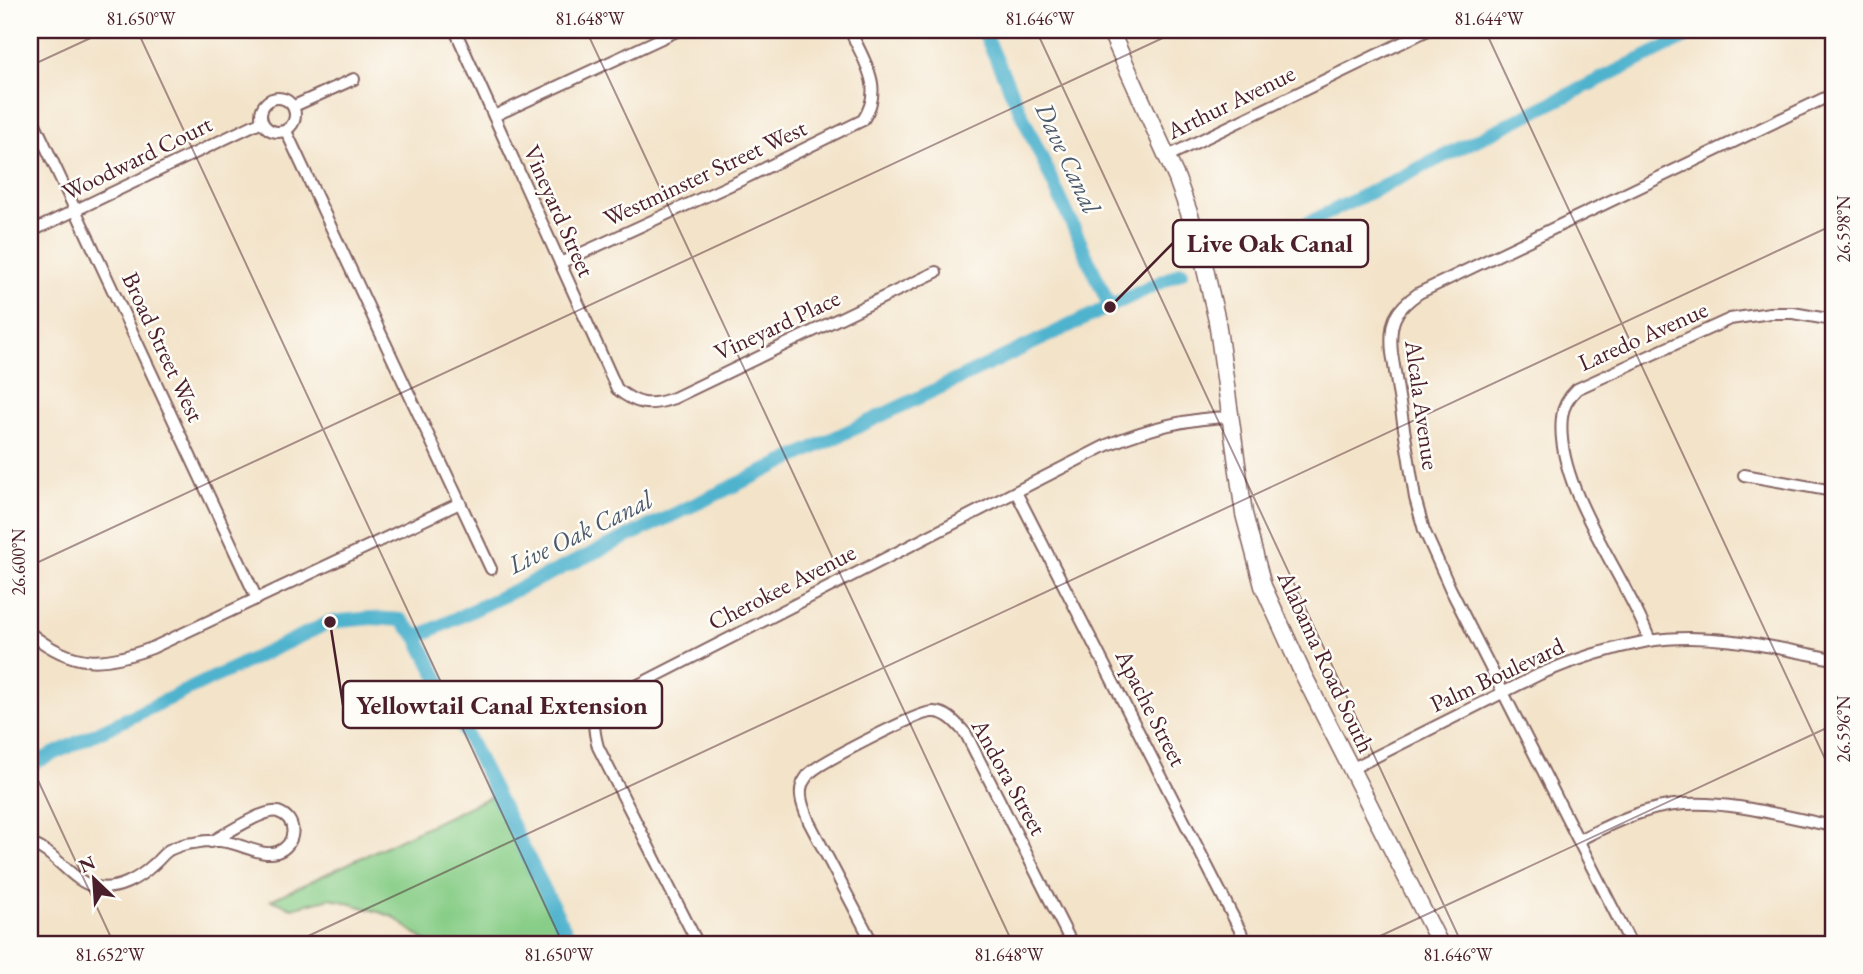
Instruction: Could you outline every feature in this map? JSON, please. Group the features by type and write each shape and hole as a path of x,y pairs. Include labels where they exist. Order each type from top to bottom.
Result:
{"street":[{"name":"Vineyard Street","path":"455,30 617,389 634,402"},
{"path":"494,116 679,30"},
{"name":"Westminster Street West","path":"560,263 739,181 863,120 871,108 874,89 850,30"},
{"name":"Alabama Road South","path":"1110,30 1187,204 1204,258 1217,321 1244,514 1263,586 1303,674 1440,944"},
{"name":"Arthur Avenue","path":"1166,157 1428,30"},
{"path":"294,106 354,79"},
{"name":"Alcala Avenue","path":"1632,944 1450,588 1421,519 1413,486 1392,353 1390,335 1394,318 1404,303 1419,293 1833,94"},
{"path":"273,98 285,99 294,106 294,122 286,131 269,130 262,121 264,105 273,98"},
{"name":"Broad Street West","path":"30,113 257,599"},
{"name":"Woodward Court","path":"30,232 262,121"},
{"path":"286,131 491,569"},
{"name":"Vineyard Place","path":"634,402 660,403 674,398 936,272"},
{"name":"Laredo Avenue","path":"1650,641 1634,604 1589,519 1570,473 1562,434 1562,416 1566,402 1577,389 1730,319 1770,313 1793,313 1833,320"},
{"name":"Cherokee Avenue","path":"698,944 598,747 593,728 597,713 607,701 622,691 1126,437 1180,423 1230,416"},
{"path":"1744,475 1833,491"},
{"name":"Apache Street","path":"1016,492 1247,944"},
{"path":"30,633 54,651 87,662 126,657 152,648 460,503"},
{"name":"Palm Boulevard","path":"1351,769 1540,674 1571,661 1650,641 1693,639 1743,642 1833,659"},
{"name":"Andora Street","path":"873,944 809,822 802,804 802,786 811,772 914,717 933,711 951,718 967,734 1072,944"},
{"path":"1579,840 1620,819 1684,804 1730,807 1833,826"},
{"path":"30,844 43,848 84,882 97,887 116,887 136,878 169,850 192,843 211,842 225,841 270,853 280,851 287,845 292,839 293,830 291,823 278,812 266,813 211,842"}],"green space":[{"path":"500,792 577,944 429,944 392,916 331,898 292,908 271,900"}],"waterway":[{"name":"Dave Canal","path":"983,30 1110,307"},
{"name":"Live Oak Canal","path":"1253,250 1700,30"},
{"name":"Live Oak Canal","path":"417,637 1182,272"},
{"path":"30,765 330,622 372,618 401,620 417,637 572,944"}],"place":[{"name":"Live Oak Canal","path":"1110,307"},
{"name":"Yellowtail Canal Extension","path":"330,622"}]}
